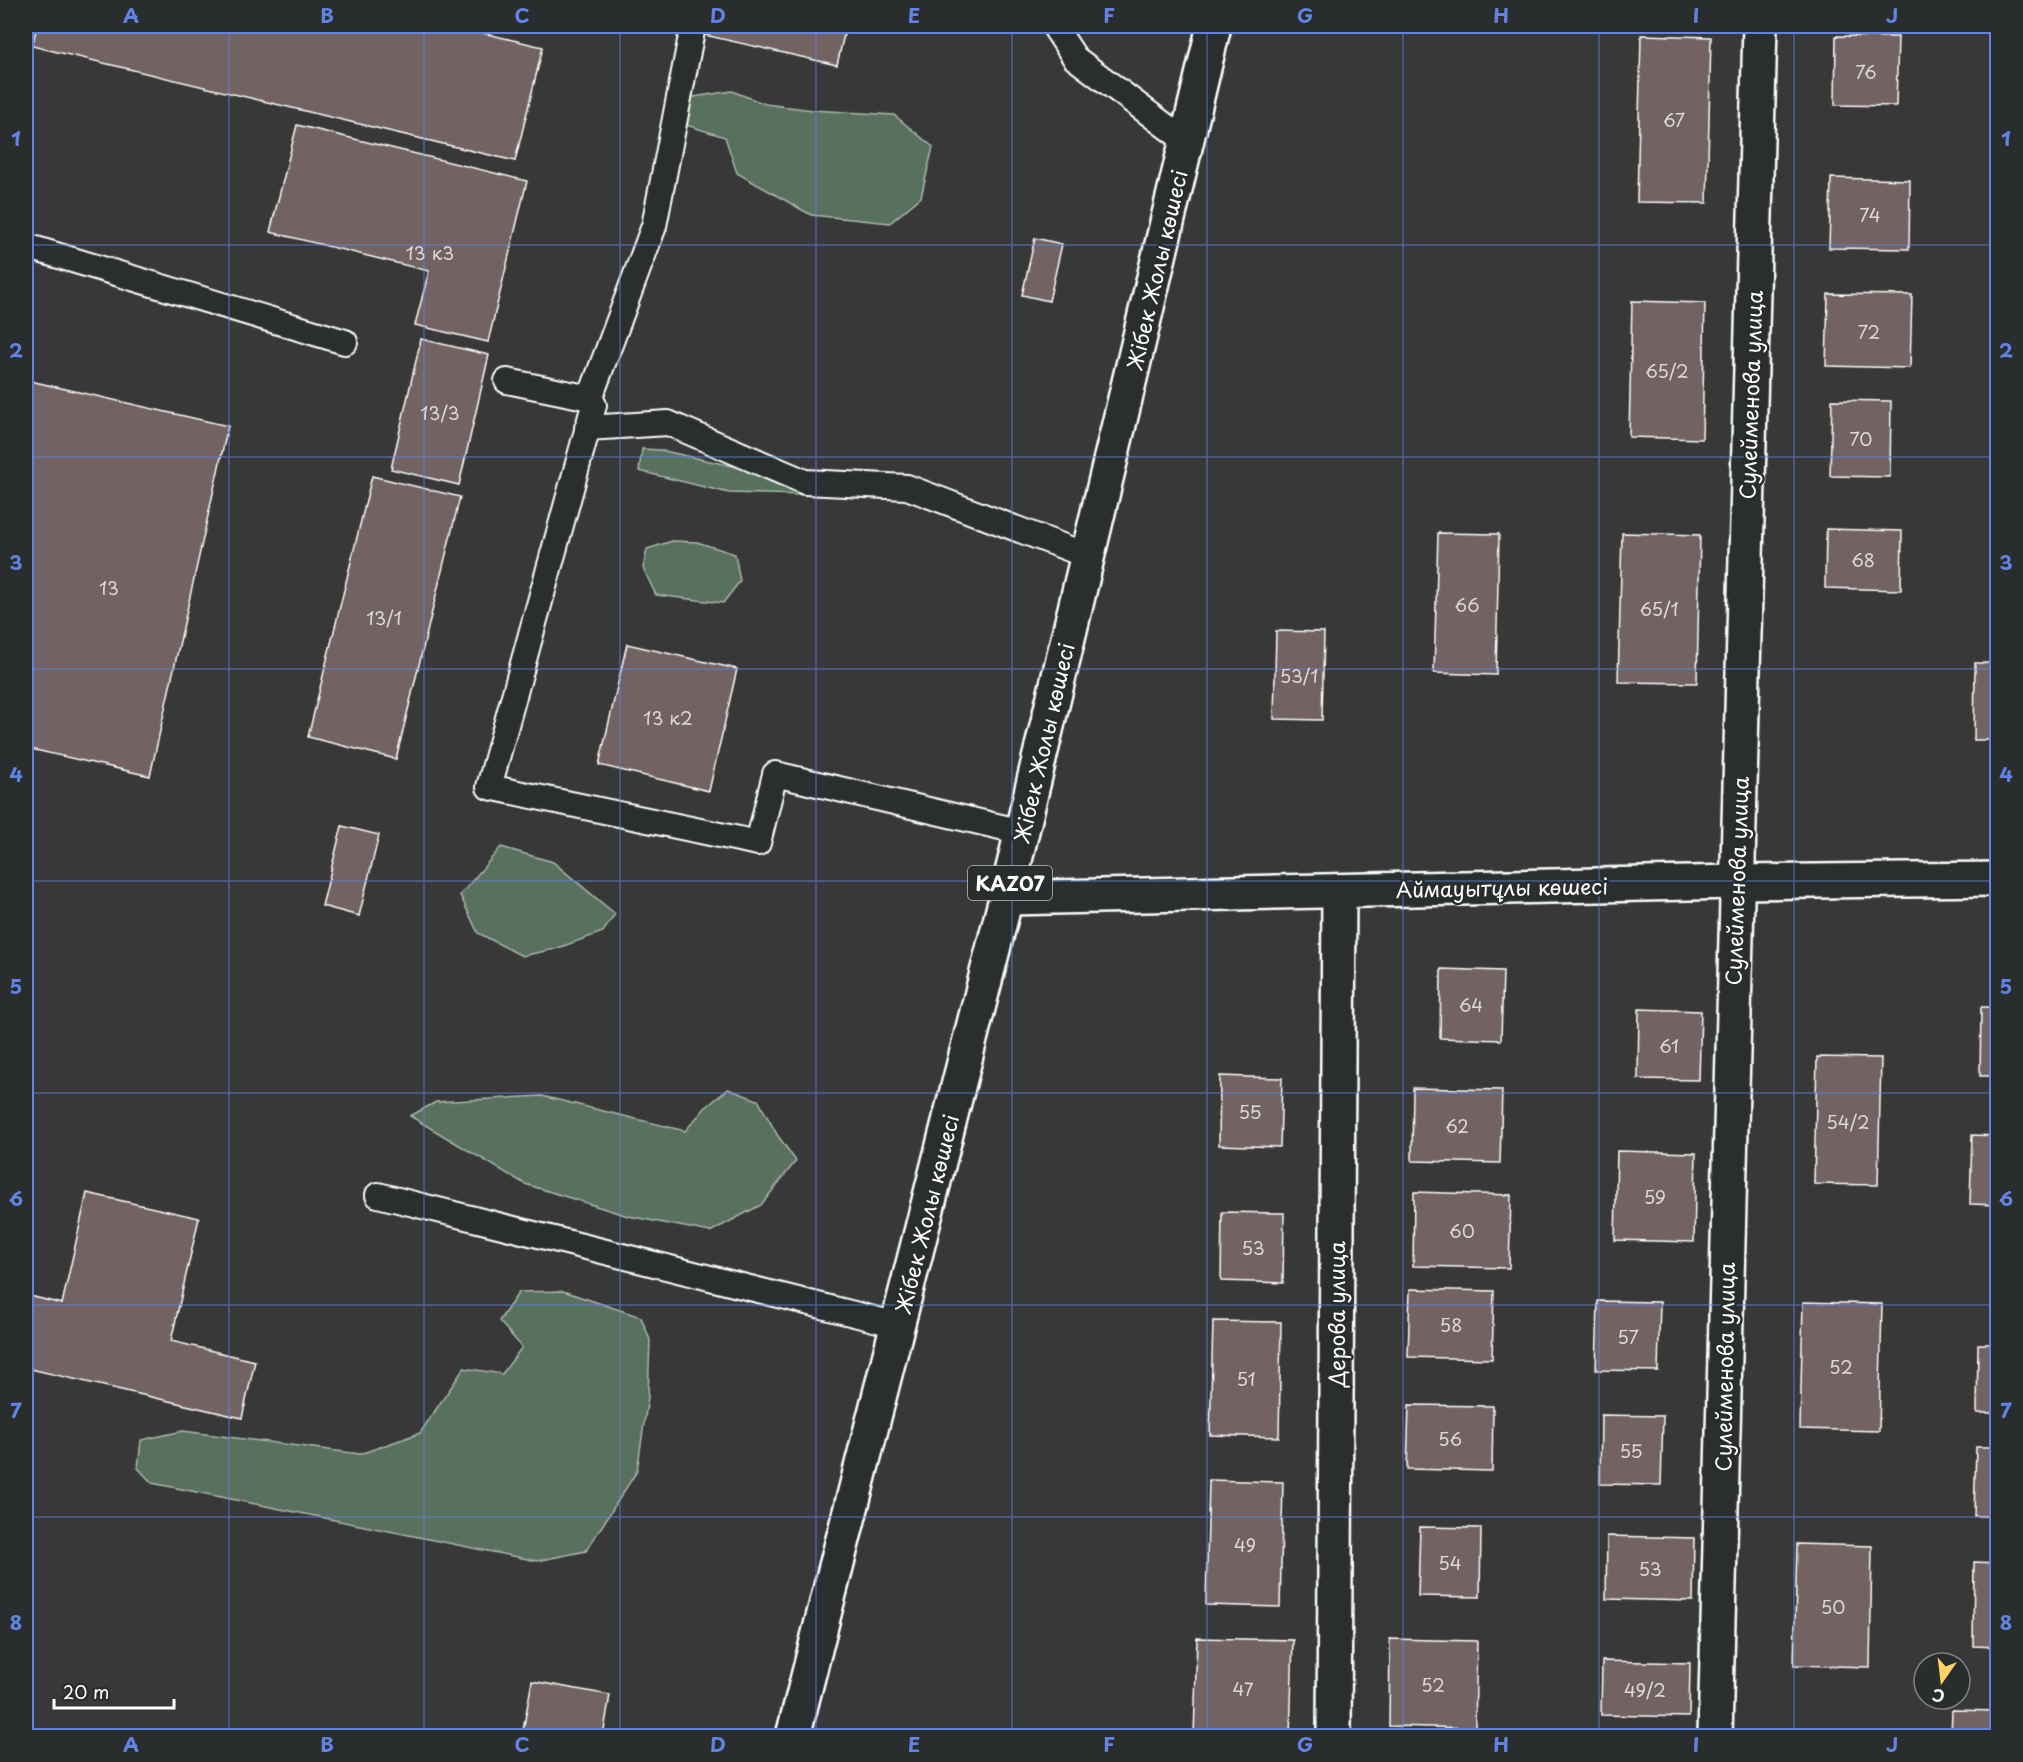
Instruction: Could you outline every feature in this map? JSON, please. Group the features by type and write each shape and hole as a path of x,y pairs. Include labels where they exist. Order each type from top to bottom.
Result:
{"main road":[{"name":"Жібек Жолы көшесі","path":"793,1737 1006,898 1214,26"},
{"name":"Сулейменова улица","path":"1715,1737 1760,26"},
{"name":"Аймауытұлы көшесі","path":"1006,898 1736,882 1998,879"},
{"name":"Дерова улица","path":"1334,1737 1339,891"}],"lane":[{"path":"590,399 654,226 693,26"},
{"path":"1054,26 1075,58 1186,142"},
{"path":"26,246 345,342"},
{"path":"507,381 590,399 594,405 489,787 758,843 776,774 1022,832"},
{"path":"587,428 668,423 805,482 908,487 1088,556"},
{"path":"378,1195 898,1325"}],"green space":[{"path":"732,91 765,104 813,110 894,115 933,147 921,197 890,223 811,215 737,173 725,137 683,124 687,98"},
{"path":"642,449 660,450 805,482 803,495 729,493 639,471"},
{"path":"672,541 697,542 735,554 740,581 723,603 656,595 643,568 647,549"},
{"path":"501,847 553,862 615,914 603,932 555,949 522,956 478,933 460,895"},
{"path":"728,1089 758,1100 778,1136 796,1161 761,1205 710,1232 628,1216 525,1184 410,1116 436,1102 542,1096 685,1131 705,1108"},
{"path":"563,1291 641,1317 650,1340 648,1397 637,1471 586,1551 537,1561 152,1483 138,1468 141,1440 183,1431 360,1454 420,1433 464,1368 502,1374 522,1347 499,1321 519,1292"}],"building":[{"path":"37,26 453,26 543,47 515,161 32,46"},
{"path":"702,26 846,26 837,65 700,34"},
{"path":"1641,35 1711,37 1707,203 1637,202"},
{"path":"1836,36 1898,37 1896,106 1835,105"},
{"path":"297,125 527,181 488,342 415,325 429,271 270,232"},
{"path":"1831,178 1910,180 1909,249 1829,248"},
{"path":"1035,238 1062,244 1049,301 1022,295"},
{"path":"1828,294 1912,295 1910,368 1826,366"},
{"path":"1632,301 1705,303 1702,439 1629,437"},
{"path":"421,339 489,355 459,485 391,469"},
{"path":"26,380 228,426 150,776 26,748"},
{"path":"1832,400 1891,401 1890,477 1830,476"},
{"path":"372,476 460,497 396,759 308,737"},
{"path":"1826,529 1902,531 1901,590 1825,588"},
{"path":"1438,533 1499,534 1496,675 1434,673"},
{"path":"1622,533 1700,535 1697,683 1618,682"},
{"path":"1276,631 1324,632 1322,720 1274,719"},
{"path":"627,644 737,669 709,791 599,765"},
{"path":"1975,663 1998,663 1998,740 1974,740"},
{"path":"342,826 379,835 359,916 322,906"},
{"path":"1441,969 1503,971 1501,1040 1440,1038"},
{"path":"1981,1007 1998,1007 1998,1076 1980,1076"},
{"path":"1639,1009 1701,1011 1699,1080 1638,1079"},
{"path":"1817,1057 1881,1058 1878,1185 1814,1184"},
{"path":"1220,1076 1282,1078 1280,1147 1219,1145"},
{"path":"1413,1088 1502,1090 1500,1163 1412,1161"},
{"path":"1972,1135 1998,1136 1998,1205 1970,1204"},
{"path":"1617,1151 1696,1153 1694,1242 1615,1240"},
{"path":"1414,1192 1511,1195 1509,1268 1413,1266"},
{"path":"87,1193 199,1218 171,1341 255,1361 242,1418 26,1368 26,1295 62,1304"},
{"path":"1222,1212 1284,1213 1283,1283 1221,1281"},
{"path":"1993,1248 1998,1248 1998,1317 1992,1317"},
{"path":"1410,1289 1494,1291 1492,1359 1408,1357"},
{"path":"1598,1301 1660,1302 1658,1371 1596,1370"},
{"path":"1803,1302 1882,1304 1879,1431 1800,1429"},
{"path":"1213,1321 1281,1322 1279,1437 1210,1435"},
{"path":"1978,1344 1998,1344 1998,1413 1977,1413"},
{"path":"1409,1405 1493,1406 1492,1471 1407,1469"},
{"path":"1601,1415 1663,1416 1661,1485 1600,1484"},
{"path":"1976,1447 1998,1447 1998,1516 1974,1516"},
{"path":"1209,1480 1283,1482 1280,1607 1206,1605"},
{"path":"1420,1527 1481,1528 1480,1597 1418,1596"},
{"path":"1607,1536 1694,1538 1693,1601 1606,1599"},
{"path":"1797,1544 1872,1546 1870,1667 1794,1665"},
{"path":"1974,1562 1998,1563 1998,1647 1973,1646"},
{"path":"1197,1638 1293,1640 1290,1736 1194,1736"},
{"path":"1390,1639 1477,1641 1475,1728 1389,1726"},
{"path":"1602,1661 1690,1663 1689,1717 1601,1715"},
{"path":"532,1681 610,1695 603,1736 522,1736"},
{"path":"1952,1711 1998,1711 1998,1736 1951,1736"}]}
